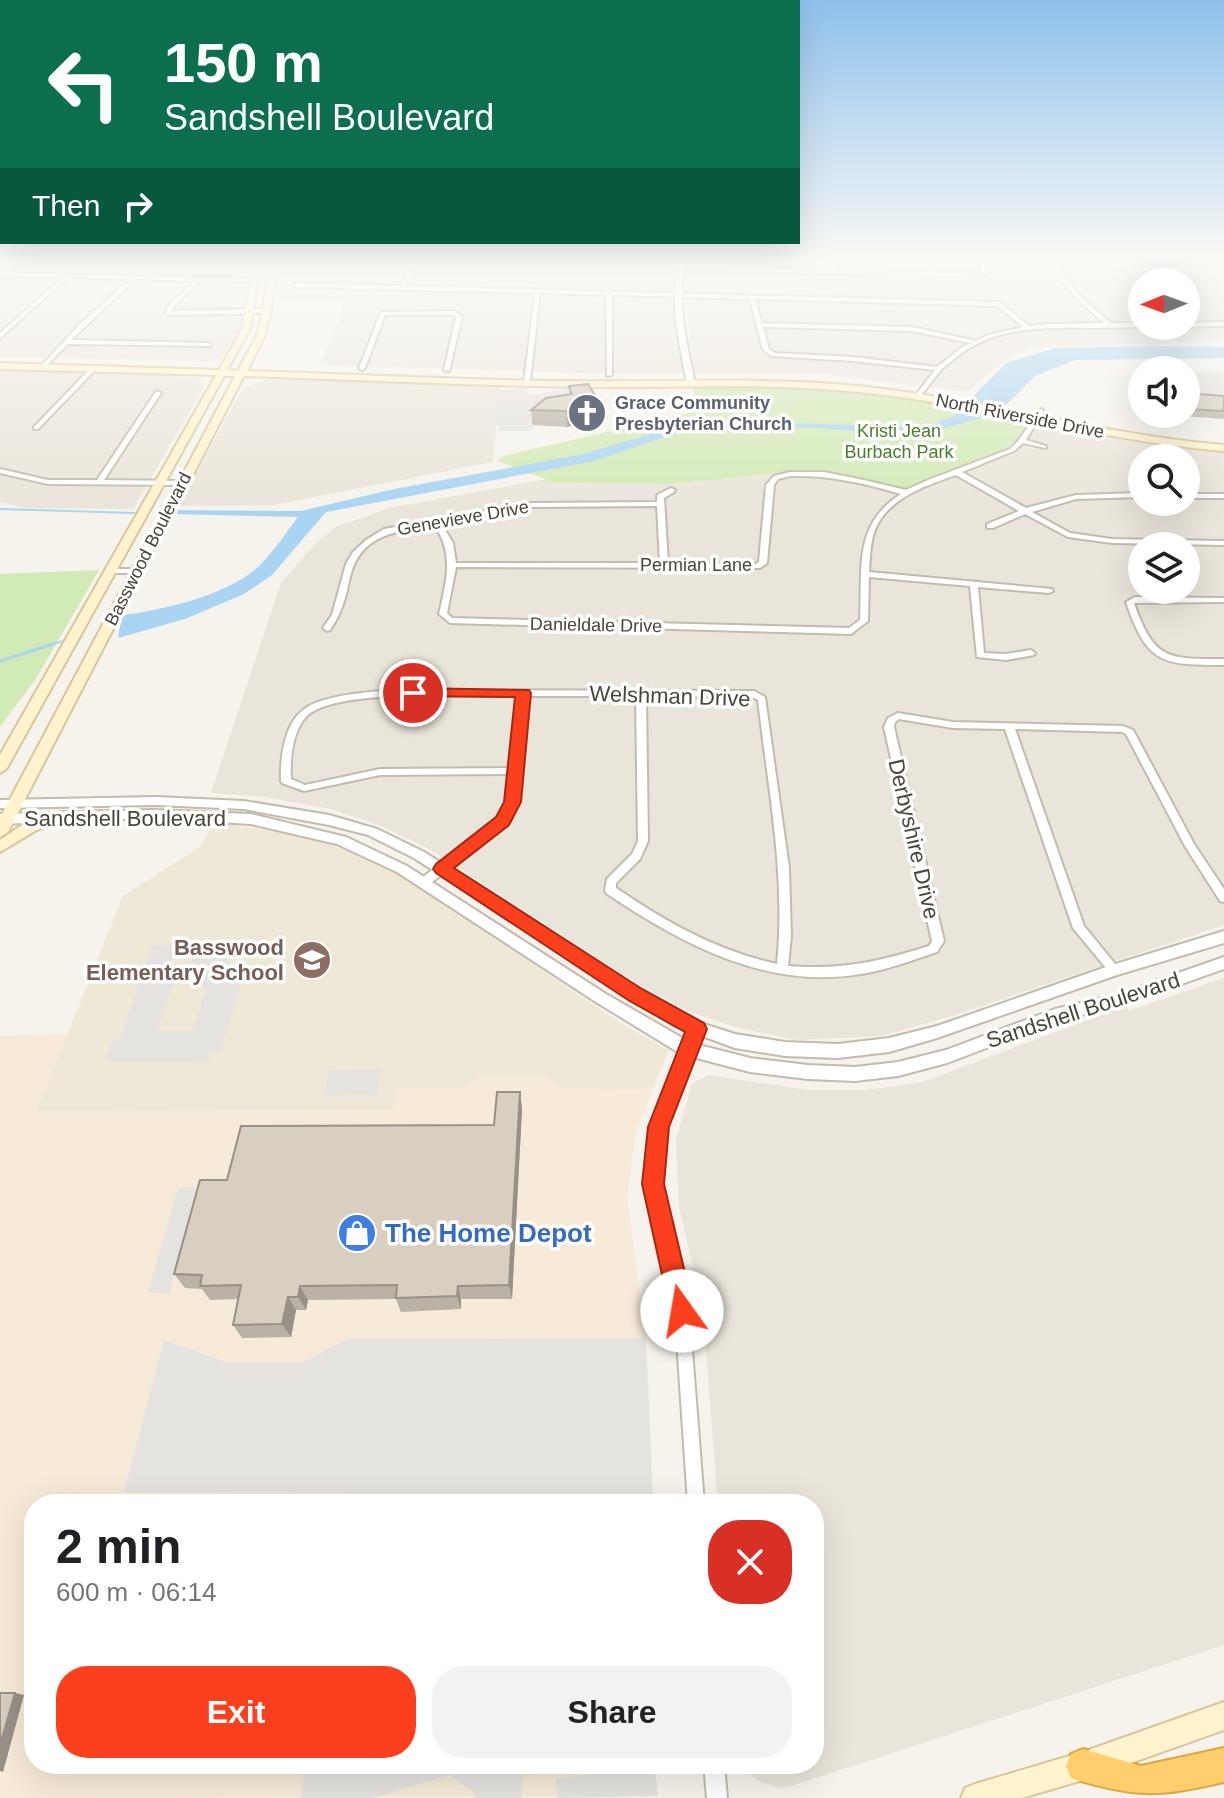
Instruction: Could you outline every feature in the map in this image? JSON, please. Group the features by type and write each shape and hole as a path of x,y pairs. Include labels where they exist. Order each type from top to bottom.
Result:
{"highway":[{"path":"1083,1766 1141,1783 1224,1765"}],"main road":[{"name":"Basswood Boulevard","path":"0,768 238,343"},
{"name":"Basswood Boulevard","path":"2,823 8,804 256,343"},
{"name":"North Riverside Drive","path":"0,359 94,368 362,368 447,370 528,378 609,375 920,392 1166,443 1224,448"},
{"name":"North Riverside Drive","path":"0,366 47,363 224,369"},
{"name":"North Riverside Drive","path":"241,369 281,375 690,379"},
{"path":"231,389 255,379 281,375"},
{"name":"North Riverside Drive","path":"1039,415 1224,438"},
{"path":"0,847 30,827 52,818"},
{"path":"975,1798 1083,1766 1224,1716"}],"street":[{"path":"47,363 66,343"},
{"path":"110,343 209,345"},
{"path":"362,368 372,343"},
{"path":"447,370 453,343"},
{"path":"528,378 532,343"},
{"path":"609,343 609,375"},
{"path":"685,343 690,379"},
{"path":"764,343 766,350 774,355 853,359 939,369"},
{"path":"920,392 939,369 973,343"},
{"path":"36,428 94,368"},
{"path":"100,481 158,393"},
{"path":"1039,415 1022,441 998,458 907,493 883,510 874,523 869,540 867,574 1049,591"},
{"path":"1022,441 1044,447"},
{"path":"0,471 48,482 182,483"},
{"path":"958,473 1059,532 1080,538 1224,543"},
{"name":"Permian Lane","path":"454,565 762,565 770,485 772,479 780,475 846,479 907,493"},
{"path":"664,566 660,504 662,495 671,490"},
{"path":"990,526 1022,512 1083,495 1128,495"},
{"path":"1200,496 1224,496"},
{"name":"Genevieve Drive","path":"327,628 334,620 347,570 359,547 387,531 540,504 660,504"},
{"path":"436,522 451,544 454,565"},
{"name":"Danieldale Drive","path":"454,565 443,614 450,620 460,622 851,631 864,621 867,574"},
{"path":"112,571 135,571"},
{"path":"974,584 980,655 1006,657 1031,653"},
{"path":"1224,600 1130,602 1137,623 1153,652 1166,659 1224,662"},
{"name":"Welshman Drive","path":"517,771 380,772 304,788 286,781 285,772 298,721 307,710 351,699 413,693 754,694 762,699 772,760 787,932 782,970"},
{"path":"423,883 503,821 512,802 517,771 523,693"},
{"name":"Derbyshire Drive","path":"641,694 643,841 636,856 611,882 610,890 646,915 695,942 735,959 782,970 820,974 880,966 933,949 938,941 889,727 891,720 898,716 953,725 1123,729 1130,732 1190,846 1224,898"},
{"path":"1009,727 1079,928 1114,970"},
{"name":"Sandshell Boulevard","path":"8,804 156,801 244,805 329,820 372,832 442,869 635,995 697,1029 735,1041 785,1049 838,1051 889,1045 1013,1008 1114,970 1224,937"},
{"name":"Sandshell Boulevard","path":"2,823 153,814 251,819 341,840 402,869 601,998 687,1049 750,1065 808,1072 855,1074 898,1069 947,1056 1055,1015 1119,1000 1224,963"},
{"path":"695,1494 682,1311 653,1184 658,1127 697,1029"},
{"path":"715,1774 717,1798"}],"shaded area":[{"path":"0,343 231,343 221,360 214,361 0,357"},
{"path":"329,343 681,343 683,373 583,373 320,365"},
{"path":"691,343 1173,343 1035,348 1010,356 967,392 816,373 695,373"},
{"path":"0,370 125,372 199,378 204,387 133,509 26,508 0,502"},
{"path":"1200,372 1224,373 1224,400 1200,397"},
{"path":"273,378 501,384 493,462 273,505 178,506 243,388"},
{"path":"573,387 566,406 531,411 530,425 535,425 530,431 498,431 499,426 494,425 499,390 527,388 527,394 539,394"},
{"path":"1028,422 1161,444 1128,444 1128,516 1200,516 1200,449 1224,452 1224,925 955,1015 881,1036 796,1040 739,1028 690,1012 632,980 431,850 379,825 331,809 265,797 211,793 281,583 318,541 336,527 389,508 546,479 547,483 669,484 796,472 846,476 903,489 1017,439"},
{"name":"Basswood Elementary School","path":"221,823 304,836 370,858 396,872 622,1024 669,1050 654,1085 641,1089 560,1088 546,1076 479,1076 464,1088 396,1089 393,1109 37,1111 123,896 200,847 211,827"},
{"path":"177,944 166,977 175,978 157,1031 193,1031 205,992 199,979 185,972 200,948 214,951 227,959 239,978 239,991 220,1052 211,1051 208,1062 105,1061 113,1040 119,1040 153,945"},
{"path":"1224,978 1224,1645 782,1789 761,1782 749,1774 824,1774 824,1494 717,1494 703,1313 679,1206 676,1140 692,1084 708,1075 808,1090 866,1090 923,1082 1125,1006 1129,1011"},
{"path":"68,1034 38,1111 393,1108 396,1089 464,1088 479,1076 546,1076 641,1089 654,1085 636,1132 627,1197 646,1338 653,1494 24,1494 24,1774 655,1774 658,1796 0,1798 0,1036"},
{"path":"381,1069 376,1095 324,1096 329,1070"},
{"path":"197,1187 169,1294 148,1292 178,1188"},
{"path":"646,1338 653,1494 124,1492 164,1340 226,1362 302,1363 348,1339"},
{"path":"305,1774 525,1774 521,1783 522,1798 476,1798 471,1790 449,1775 373,1798 301,1798"},
{"path":"589,1774 655,1774 658,1796 557,1798 556,1779"}],"green space":[{"name":"Kristi Jean Burbach Park","path":"693,386 799,388 870,394 1003,413 1028,422 1018,439 992,457 903,489 846,476 796,472 669,484 546,483 546,479 497,461 504,456 697,411"},
{"path":"99,570 37,677 0,727 0,574"}],"water":[{"path":"1224,347 1224,358 1128,356 1128,359 1076,360 1035,376 1000,411 935,431 898,434 744,426 677,433 594,461 326,512 272,575 244,594 185,619 118,638 122,615 195,599 247,576 265,560 298,517 171,514 173,510 301,511 394,489 584,454 705,421 923,427 954,416 1006,363 1054,348"}],"building":[{"path":"588,384 601,405 566,411 531,410 546,398 572,394 569,386"},
{"path":"1200,394 1224,396 1224,411 1200,410"},
{"name":"The Home Depot","path":"497,1092 520,1092 509,1285 458,1286 457,1296 396,1298 397,1285 300,1286 298,1297 288,1297 282,1324 233,1325 241,1285 200,1286 202,1275 174,1274 200,1180 227,1180 241,1126 494,1125"},
{"path":"0,1693 15,1693 0,1745"}],"waterway":[{"path":"0,509 134,513"},
{"path":"47,646 63,641"},
{"path":"0,661 53,644"}],"place":[{"name":"Grace Community Presbyterian Church","path":"587,413"},
{"name":"Basswood Elementary School","path":"312,960"},
{"name":"The Home Depot","path":"357,1233"}],"route":[{"path":"413,693 523,693 512,802 503,821 442,869 635,995 697,1029 658,1127 653,1184 682,1311"}]}
